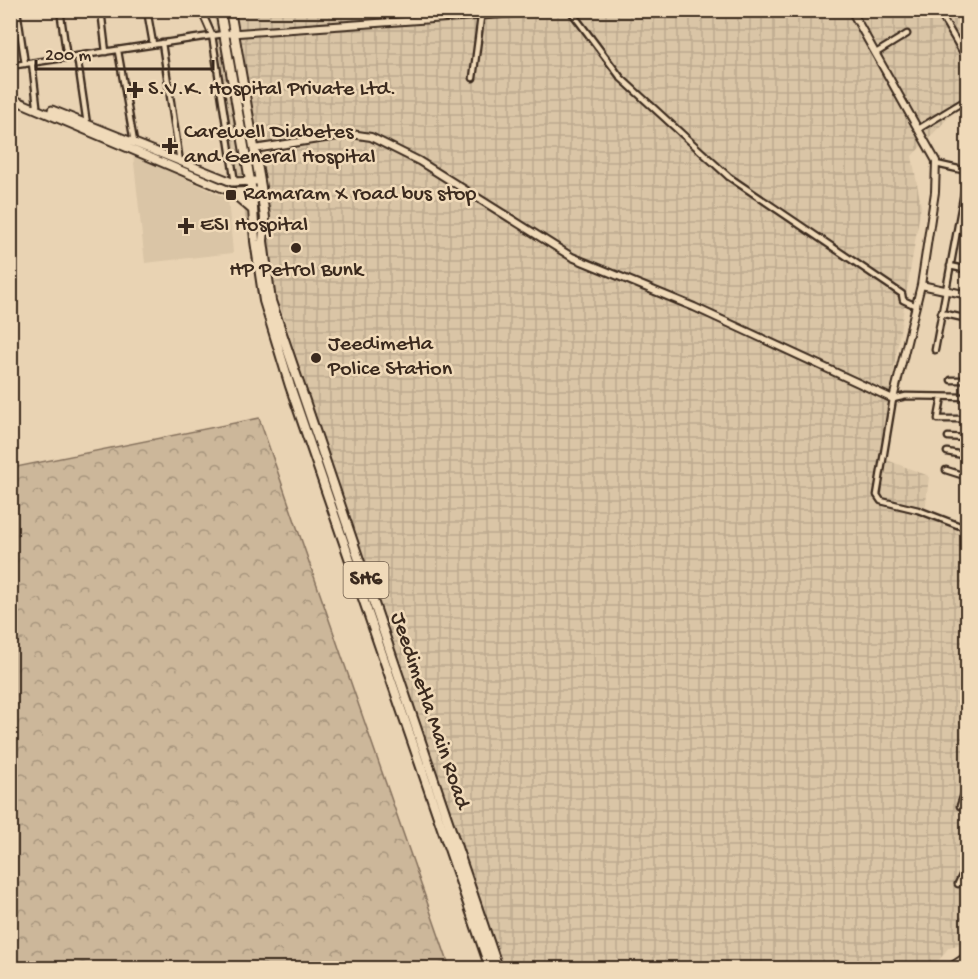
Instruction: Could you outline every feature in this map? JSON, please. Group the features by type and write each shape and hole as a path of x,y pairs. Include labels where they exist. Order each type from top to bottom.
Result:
{"main road":[{"name":"Jeedimetla Main Road","path":"220,10 253,181 253,210 264,301 498,969"},
{"name":"Jeedimetla Main Road","path":"230,10 265,218 262,236 271,301 293,385 490,969"},
{"path":"10,93 235,183 253,181 241,102 243,90"},
{"path":"10,98 232,192 253,210"},
{"path":"232,192 254,191 262,236"},
{"path":"950,969 968,956"},
{"path":"960,969 968,964"}],"street":[{"path":"17,10 25,64"},
{"path":"60,10 67,58"},
{"path":"101,10 106,52"},
{"path":"147,10 153,44"},
{"path":"201,10 212,35 235,183"},
{"path":"10,66 212,35 557,10"},
{"path":"570,10 621,78 729,177 902,294 903,300 915,305"},
{"path":"851,10 920,128 936,164 935,192 921,285 893,399 879,500 894,506 918,510 968,529"},
{"path":"938,10 968,61"},
{"path":"473,78 481,17"},
{"path":"876,53 907,34"},
{"path":"162,43 181,163"},
{"path":"118,51 134,142"},
{"path":"77,57 87,124"},
{"path":"32,63 37,105"},
{"path":"920,128 961,103 968,109"},
{"path":"254,149 351,134 371,137 419,161 572,257 694,307 893,399 906,396 968,397"},
{"path":"935,350 968,171 936,164"},
{"path":"950,266 968,270"},
{"path":"921,285 968,295"},
{"path":"941,313 968,319"},
{"path":"951,380 968,380"},
{"path":"942,397 938,419 968,419"},
{"path":"948,437 968,438"},
{"path":"947,452 968,456"},
{"path":"946,470 968,477"},
{"path":"960,806 968,783"},
{"path":"958,884 968,863"}],"shaded area":[{"path":"213,11 967,11 967,98 912,156 921,206 879,457 929,476 925,512 967,531 968,784 957,815 967,834 967,943 949,947 933,968 495,968 276,293 258,299"},
{"name":"ESI Hospital","path":"133,154 228,199 233,253 145,263"}],"green space":[{"path":"259,418 450,968 11,968 11,468"}],"place":[{"name":"S.V.K. Hospital Private Ltd.","path":"135,90"},
{"name":"Carewell Diabetes and General Hospital","path":"170,146"},
{"name":"Ramaram X road bus stop","path":"231,195"},
{"name":"ESI Hospital","path":"186,226"},
{"name":"HP Petrol Bunk","path":"296,248"},
{"name":"Jeedimetla Police Station","path":"316,358"}]}
